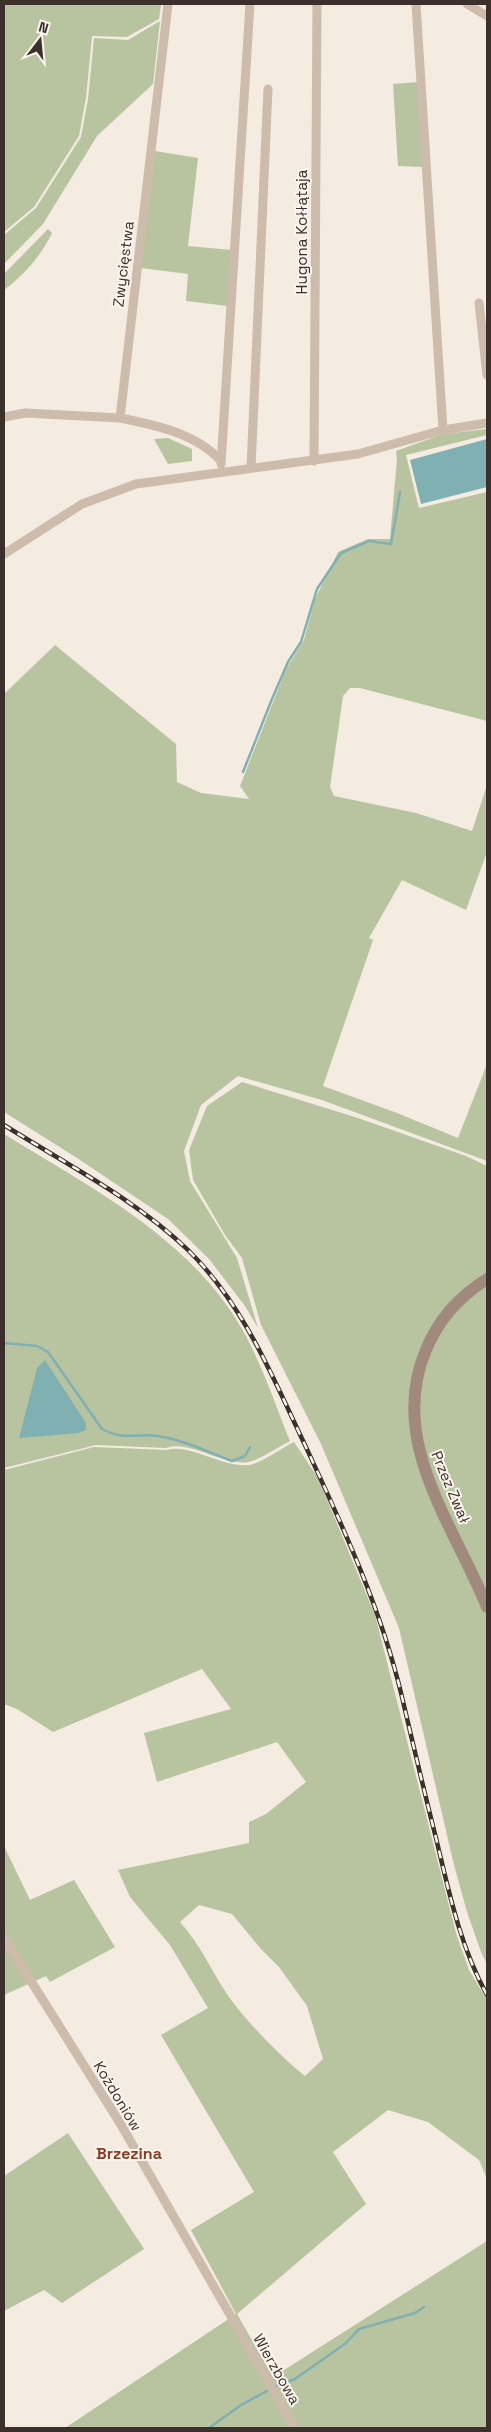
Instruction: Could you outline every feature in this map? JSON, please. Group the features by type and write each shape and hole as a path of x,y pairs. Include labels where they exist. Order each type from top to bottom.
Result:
{"street":[{"name":"Zwycięstwa","path":"120,418 168,4"},
{"path":"221,472 220,460 250,4"},
{"name":"Hugona Kołłątaja","path":"314,461 318,4"},
{"path":"416,4 443,430"},
{"path":"467,4 487,16"},
{"path":"251,468 268,89"},
{"path":"479,303 487,376"},
{"path":"4,417 25,413 120,418 173,431 205,447 220,460"},
{"path":"4,554 55,519 105,494 152,481 358,454 443,430 487,423"},
{"name":"Przez Zwał","path":"487,1280 454,1306 432,1338 418,1370 413,1412 415,1437 423,1467 487,1607"},
{"name":"Kożdoniów","path":"4,1938 120,2123 234,2324"},
{"name":"Wierzbowa","path":"234,2324 295,2428"}],"green space":[{"path":"4,4 161,4 159,19 127,37 92,36 86,98 79,136 34,207 4,232"},
{"path":"160,21 153,84 97,136 43,224 4,264 4,235 36,208 81,137 88,99 94,38 128,40"},
{"path":"419,82 424,167 398,166 393,84"},
{"path":"155,151 198,158 188,246 232,250 228,306 186,301 188,274 141,268"},
{"path":"48,229 52,233 37,257 19,278 4,290 4,274"},
{"path":"487,429 487,435 406,455 419,508 487,492 487,721 360,688 350,688 343,696 330,787 334,796 416,813 472,831 487,785 487,852 466,910 402,880 369,938 373,940 323,1086 458,1138 487,1064 487,1161 322,1100 238,1076 201,1105 184,1151 190,1181 237,1258 258,1328 245,1306 209,1259 168,1219 4,1112 4,694 55,645 176,744 177,782 201,793 249,799 240,786 286,669 304,640 315,599 338,552 368,539 390,539 397,459 396,451 443,434"},
{"path":"168,438 192,449 192,461 168,464 154,439"},
{"path":"242,1082 358,1118 466,1156 487,1166 487,1964 467,1912 453,1861 399,1628 321,1444 261,1325 242,1258 225,1235 193,1180 189,1150 207,1106"},
{"path":"4,1134 104,1195 136,1217 195,1267 220,1296 242,1329 262,1370 290,1441 249,1462 228,1460 185,1447 96,1445 4,1468"},
{"path":"294,1442 318,1478 375,1615 456,1933 469,1970 487,2000 487,2179 479,2160 428,2122 388,2110 333,2152 366,2204 237,2314 273,2377 487,2241 487,2428 65,2428 236,2314 191,2230 254,2192 161,2035 208,2008 170,1945 130,1897 118,1870 249,1843 249,1822 266,1814 306,1782 277,1742 157,1782 144,1733 231,1709 202,1669 53,1732 17,1709 4,1704 4,1470 94,1447 185,1450 228,1463 249,1465 265,1459","holes":["199,1905 232,1914 261,1949 279,1967 307,2006 323,2059 305,2076 274,2048 243,2014 227,1994 194,1939 180,1922"]},
{"path":"4,1846 30,1900 74,1880 115,1947 50,1982 46,1976 4,1995"},
{"path":"68,2133 144,2249 62,2303 44,2290 4,2311 4,2176"}],"water":[{"path":"487,439 487,487 421,504 410,460"},
{"path":"45,1360 86,1423 86,1430 79,1433 19,1438 37,1368"}],"waterway":[{"path":"243,772 288,662 301,642 317,589 341,553 369,541 391,544 400,492"},
{"path":"4,1343 37,1346 48,1352 102,1429 110,1433 124,1436 150,1435 168,1438 187,1443 232,1461 245,1456 250,1447"},
{"path":"276,2386 295,2379 346,2343 359,2329 415,2313 424,2307"},
{"path":"209,2428 241,2405 267,2391"}],"railway":[{"path":"4,1125 123,1198 146,1214 188,1250 208,1271 225,1294 255,1342 281,1393 333,1506 372,1600 402,1697 456,1918 469,1957 487,1995"}],"district":[{"name":"Brzezina","path":"129,2153"}]}
